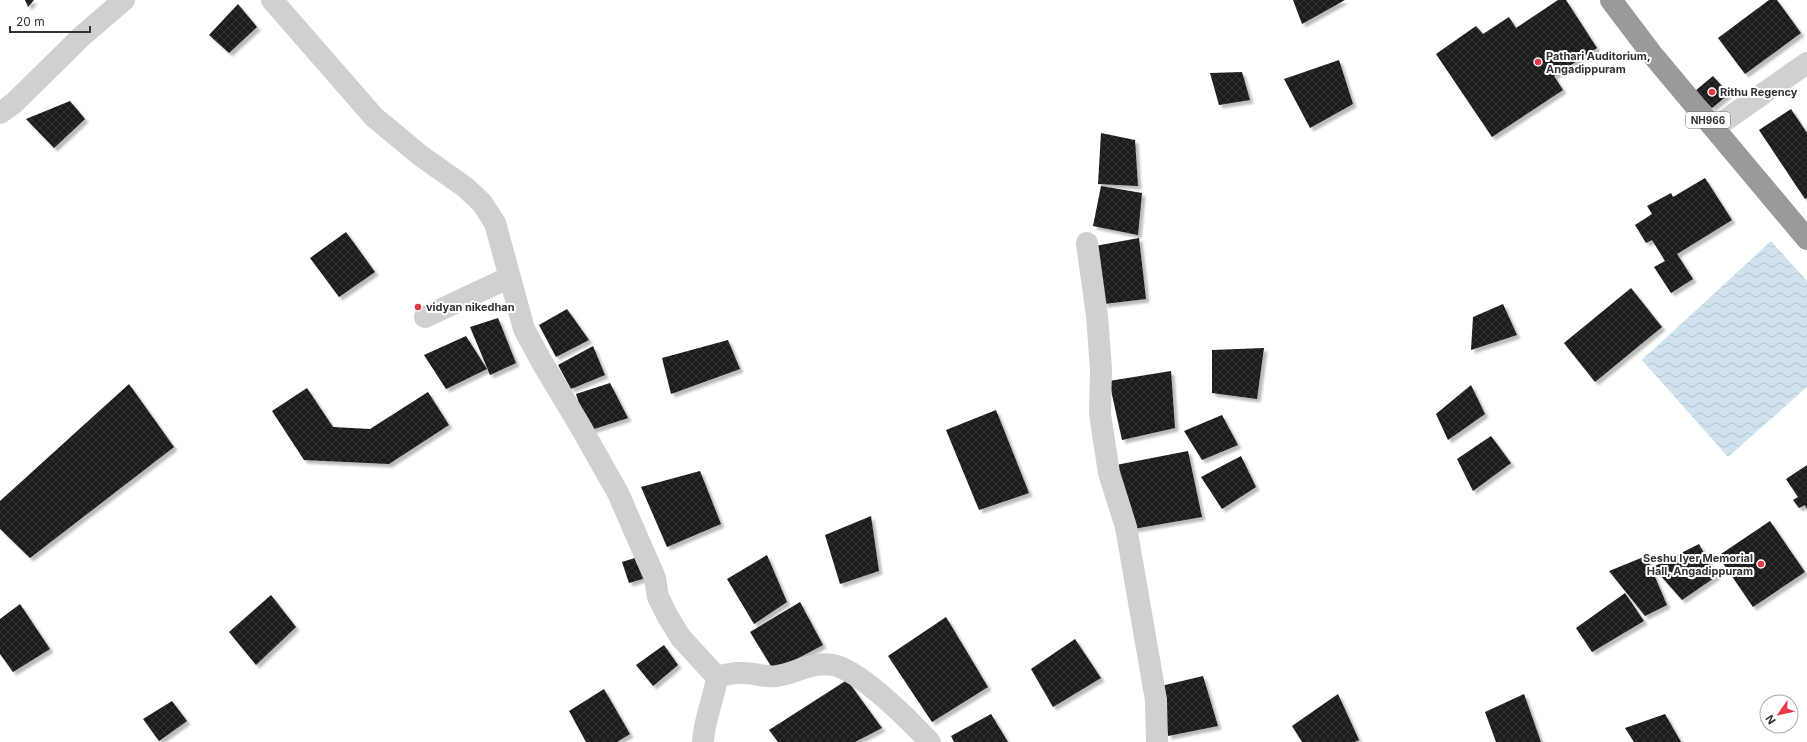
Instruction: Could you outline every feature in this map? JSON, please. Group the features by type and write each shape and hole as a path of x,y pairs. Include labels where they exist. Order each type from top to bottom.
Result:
{"highway":[{"name":"NH966","path":"1611,0 1651,53 1807,239"}],"street":[{"path":"0,113 14,103 82,36 124,0"},
{"path":"272,0 374,117 421,156 465,187 482,203 495,223 524,329 618,493 655,578 658,597 668,617 681,638 717,677"},
{"path":"1714,128 1807,63"},
{"path":"1087,243 1101,369 1100,414 1109,473 1126,527 1149,655 1156,700 1157,742"},
{"path":"425,316 510,276"},
{"path":"717,677 743,672 776,677 814,665 833,665 846,670 897,708 930,742"},
{"path":"703,742 706,721 715,692 717,677"}],"water":[{"path":"1771,241 1807,281 1807,387 1728,457 1642,360"}],"building":[{"path":"25,0 34,0 28,7"},
{"path":"1293,0 1345,0 1302,24"},
{"path":"1558,0 1566,0 1597,48 1554,76 1563,90 1492,137 1436,54 1476,26 1483,34 1509,17 1516,28"},
{"path":"1769,0 1777,0 1801,33 1745,74 1718,38"},
{"path":"238,4 257,27 229,53 209,35"},
{"path":"1339,60 1353,104 1310,128 1284,79"},
{"path":"1242,72 1250,100 1219,105 1210,73"},
{"name":"Rithu Regency","path":"1713,76 1729,94 1712,108 1695,91"},
{"path":"70,101 85,119 54,148 26,119"},
{"path":"1791,109 1807,133 1807,198 1805,199 1759,130"},
{"path":"1101,133 1135,140 1138,186 1098,184"},
{"path":"1705,178 1732,220 1677,254 1693,279 1671,293 1654,267 1665,261 1652,240 1646,243 1635,225 1652,214 1647,206 1671,193 1673,197"},
{"path":"1101,186 1142,193 1138,235 1093,226"},
{"path":"346,232 375,272 339,297 310,258"},
{"path":"1139,238 1146,299 1104,304 1095,246"},
{"path":"1631,288 1662,327 1595,382 1564,343"},
{"path":"1503,304 1517,335 1471,350 1473,317"},
{"path":"567,309 589,340 556,357 539,325"},
{"path":"498,318 516,363 490,375 470,327"},
{"path":"466,336 487,369 446,389 424,355"},
{"path":"728,340 740,369 671,394 662,358"},
{"path":"593,346 605,375 571,389 558,365"},
{"path":"1264,348 1257,399 1212,393 1212,350"},
{"path":"1171,371 1175,428 1122,440 1109,381"},
{"path":"610,383 628,418 588,431 576,394"},
{"path":"129,384 174,447 30,558 0,529 0,501"},
{"path":"1471,385 1485,414 1448,440 1436,414"},
{"path":"307,388 333,427 370,429 428,392 449,425 389,464 304,460 272,411"},
{"path":"996,410 1029,493 979,510 946,430"},
{"path":"1222,415 1238,445 1202,460 1184,431"},
{"path":"1491,436 1511,463 1473,491 1457,459"},
{"path":"1188,451 1202,517 1133,529 1116,465"},
{"path":"1241,456 1256,487 1222,509 1201,477"},
{"path":"1807,465 1807,509 1805,505 1799,508 1793,500 1798,497 1786,479"},
{"path":"700,471 721,524 667,547 641,487"},
{"path":"871,516 879,571 840,584 825,535"},
{"name":"Seshu Iyer Memorial Hall, Angadippuram","path":"1770,521 1805,572 1753,607 1718,556"},
{"path":"1699,544 1717,576 1682,600 1653,567"},
{"path":"767,555 787,602 754,624 727,579"},
{"path":"641,556 649,577 629,583 622,562"},
{"path":"1646,556 1667,605 1645,616 1609,571"},
{"path":"1625,593 1644,621 1592,652 1576,628"},
{"path":"271,595 296,627 256,665 229,632"},
{"path":"800,602 823,645 774,671 750,632"},
{"path":"20,604 50,649 13,672 0,654 0,619"},
{"path":"946,617 988,687 932,722 888,656"},
{"path":"1075,639 1101,678 1053,707 1031,669"},
{"path":"664,645 678,665 653,686 636,665"},
{"path":"1203,676 1218,726 1168,736 1161,686"},
{"path":"847,680 882,728 855,742 778,742 769,730"},
{"path":"604,689 630,734 617,742 586,742 569,711"},
{"path":"1338,694 1359,740 1355,742 1302,742 1292,726"},
{"path":"1524,694 1541,742 1496,742 1485,712"},
{"path":"172,701 187,721 159,741 143,719"},
{"path":"991,714 1008,742 954,742 951,736"},
{"path":"1665,714 1681,742 1634,742 1625,728"}],"place":[{"name":"Pathari Auditorium, Angadippuram","path":"1538,62"},
{"name":"Rithu Regency","path":"1712,92"},
{"name":"vidyan nikedhan","path":"418,307"},
{"name":"Seshu Iyer Memorial Hall, Angadippuram","path":"1761,564"}]}
